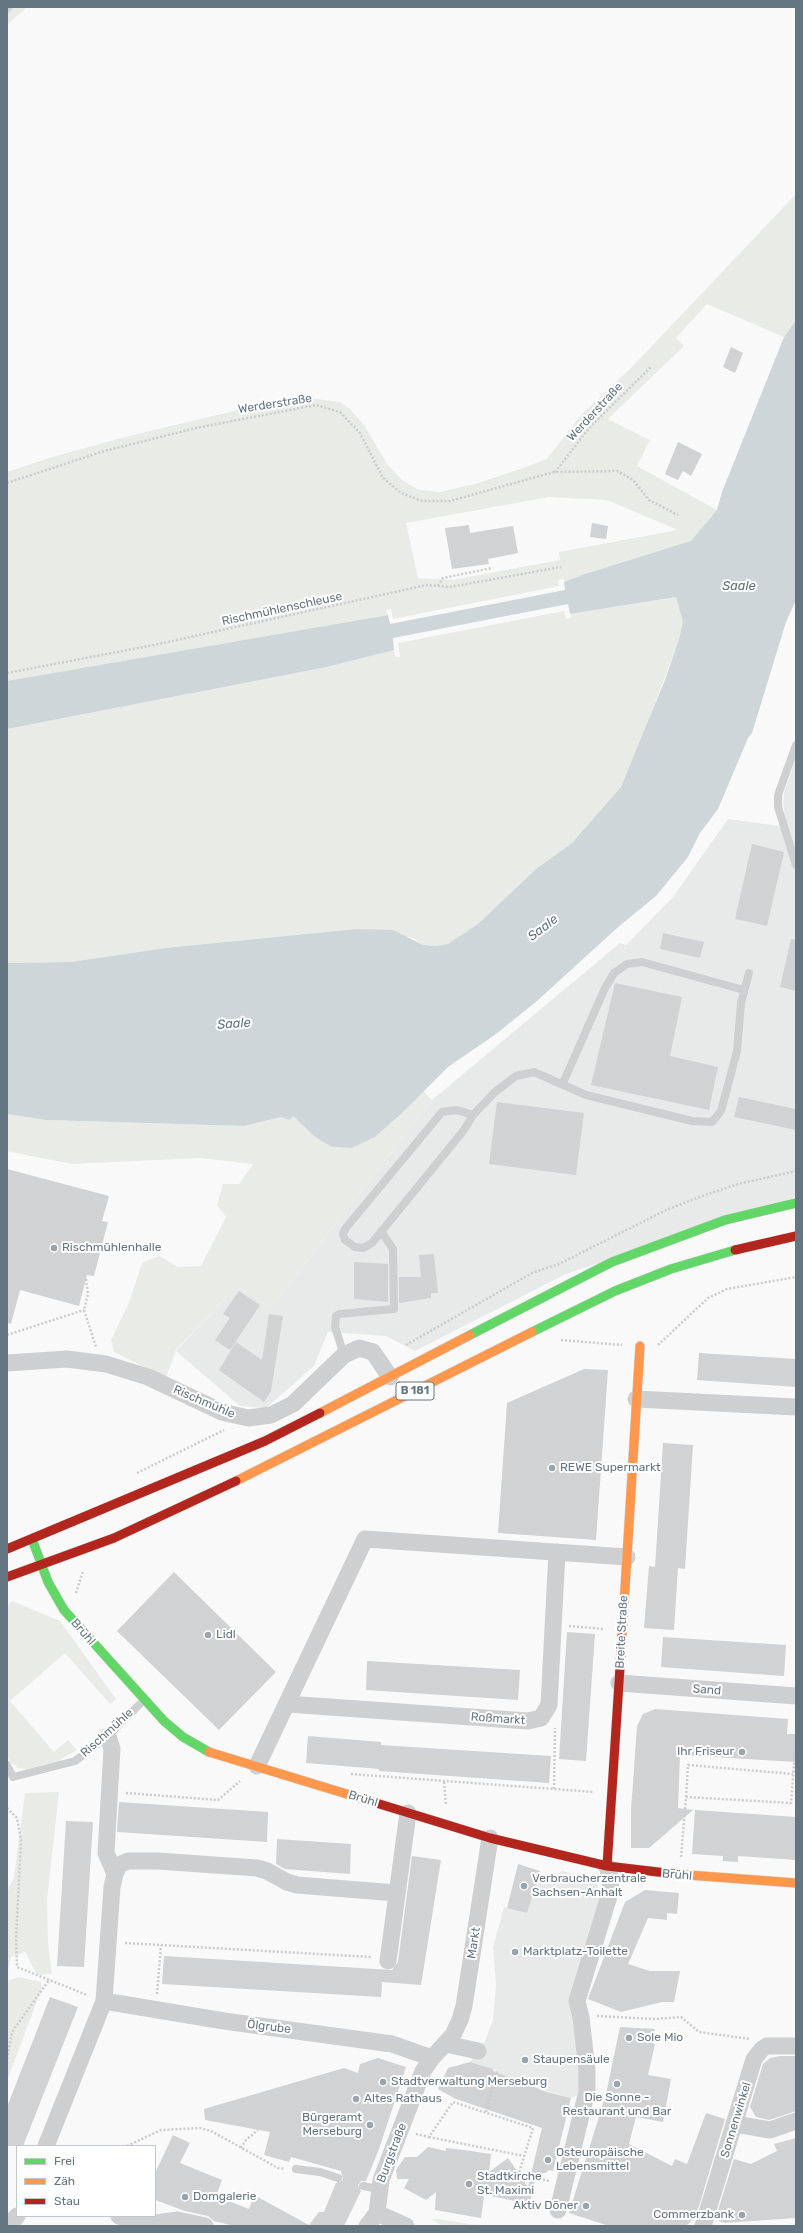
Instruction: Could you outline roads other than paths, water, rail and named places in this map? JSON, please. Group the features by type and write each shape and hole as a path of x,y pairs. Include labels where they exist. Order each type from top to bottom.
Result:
{"main road":[{"name":"B 181","path":"7,1549 265,1441 612,1262 725,1220 796,1203"},
{"name":"B 181","path":"7,1577 41,1566 114,1538 222,1488 615,1291 671,1269 714,1255 796,1236"},
{"name":"Breite Straße","path":"607,1866 640,1346"},
{"name":"Brühl","path":"32,1539 41,1566 64,1610 164,1721 183,1737 226,1758 490,1838 607,1866 679,1875 796,1882"}],"street":[{"name":"Rischmühle","path":"7,1363 67,1359 100,1363 148,1377 222,1412 248,1418 260,1418 293,1404 344,1355 359,1348 374,1352 390,1377"},
{"path":"636,1398 796,1408"},
{"path":"253,1765 286,1704 365,1539 626,1557"},
{"name":"Roßmarkt","path":"286,1704 528,1721 541,1718 549,1705 557,1552"},
{"name":"Sand","path":"619,1684 796,1696"},
{"path":"108,1736 112,1749 106,1853 115,1874"},
{"path":"388,1960 408,1813"},
{"name":"Markt","path":"432,2058 453,2035 464,2006 490,1838"},
{"path":"46,2145 104,2001 115,1874 119,1865 128,1861 257,1868 297,1885 396,1893"},
{"path":"558,2210 587,2091 587,2071 581,2015 576,2001 609,1896 611,1880 607,1866"},
{"name":"Ölgrube","path":"104,2001 156,2008 224,2021 385,2042 432,2058"},
{"path":"446,2044 478,2051"},
{"name":"Sonnenwinkel","path":"704,2226 754,2059 762,2049 767,2046 796,2046"},
{"name":"Burgstraße","path":"372,2219 371,2188 400,2130 423,2071 432,2058"},
{"path":"735,2124 770,2130 796,2121"},
{"path":"9,2226 16,2217"},
{"path":"123,2217 148,2224 178,2220 205,2226"},
{"path":"372,2219 406,2226"}],"lane":[{"path":"796,745 778,795 778,807 796,865"},
{"path":"563,1083 605,988 614,973 627,964 642,962 744,990"},
{"path":"472,1115 457,1110 442,1112 343,1234 345,1240 355,1247 363,1248 372,1244 464,1130 472,1115 495,1092 516,1076 534,1072 563,1083 586,1095 692,1121 712,1122 721,1111 737,1051 744,990 749,973"},
{"path":"344,1355 335,1327 336,1316 339,1314 394,1309 393,1249 381,1232"},
{"name":"Rischmühle","path":"7,1764 13,1777 40,1772 75,1761 108,1736 144,1700"},
{"path":"296,2169 320,2172 338,2178"}],"water":[{"name":"Saale","path":"796,320 796,600 786,622 752,733 748,738 718,809 700,833 688,857 656,896 617,928 537,1001 496,1034 448,1067 401,1114 375,1137 352,1148 332,1147 315,1137 293,1116 290,1120 281,1117 244,1126 46,1120 7,1114 7,963 71,962 165,948 356,929 393,930 423,945 436,946 448,944 479,923 536,869 572,843 621,787 665,680 679,639 683,622 676,597 570,614 568,604 393,638 394,650 327,667 7,729 7,681 388,615 390,624 565,590 564,582 691,541 717,510 722,492 784,337"}],"waterway":[{"path":"7,11 11,7"}],"place":[{"name":"Rischmühlenhalle","path":"54,1248"},
{"name":"REWE Supermarkt","path":"552,1468"},
{"name":"Lidl","path":"208,1635"},
{"name":"Ihr Friseur","path":"742,1752"},
{"name":"Verbraucherzentrale Sachsen-Anhalt","path":"524,1886"},
{"name":"Marktplatz-Toilette","path":"515,1952"},
{"name":"Sole Mio","path":"629,2038"},
{"name":"Staupensäule","path":"525,2060"},
{"name":"Stadtverwaltung Merseburg","path":"383,2082"},
{"name":"Die Sonne - Restaurant und Bar","path":"617,2084"},
{"name":"Altes Rathaus","path":"356,2099"},
{"name":"Bürgeramt Merseburg","path":"370,2125"},
{"name":"Osteuropäische Lebensmittel","path":"548,2160"},
{"name":"Stadtkirche St. Maximi","path":"469,2184"},
{"name":"Domgalerie","path":"185,2197"},
{"name":"Aktiv Döner","path":"586,2206"},
{"name":"Commerzbank","path":"742,2215"}]}
